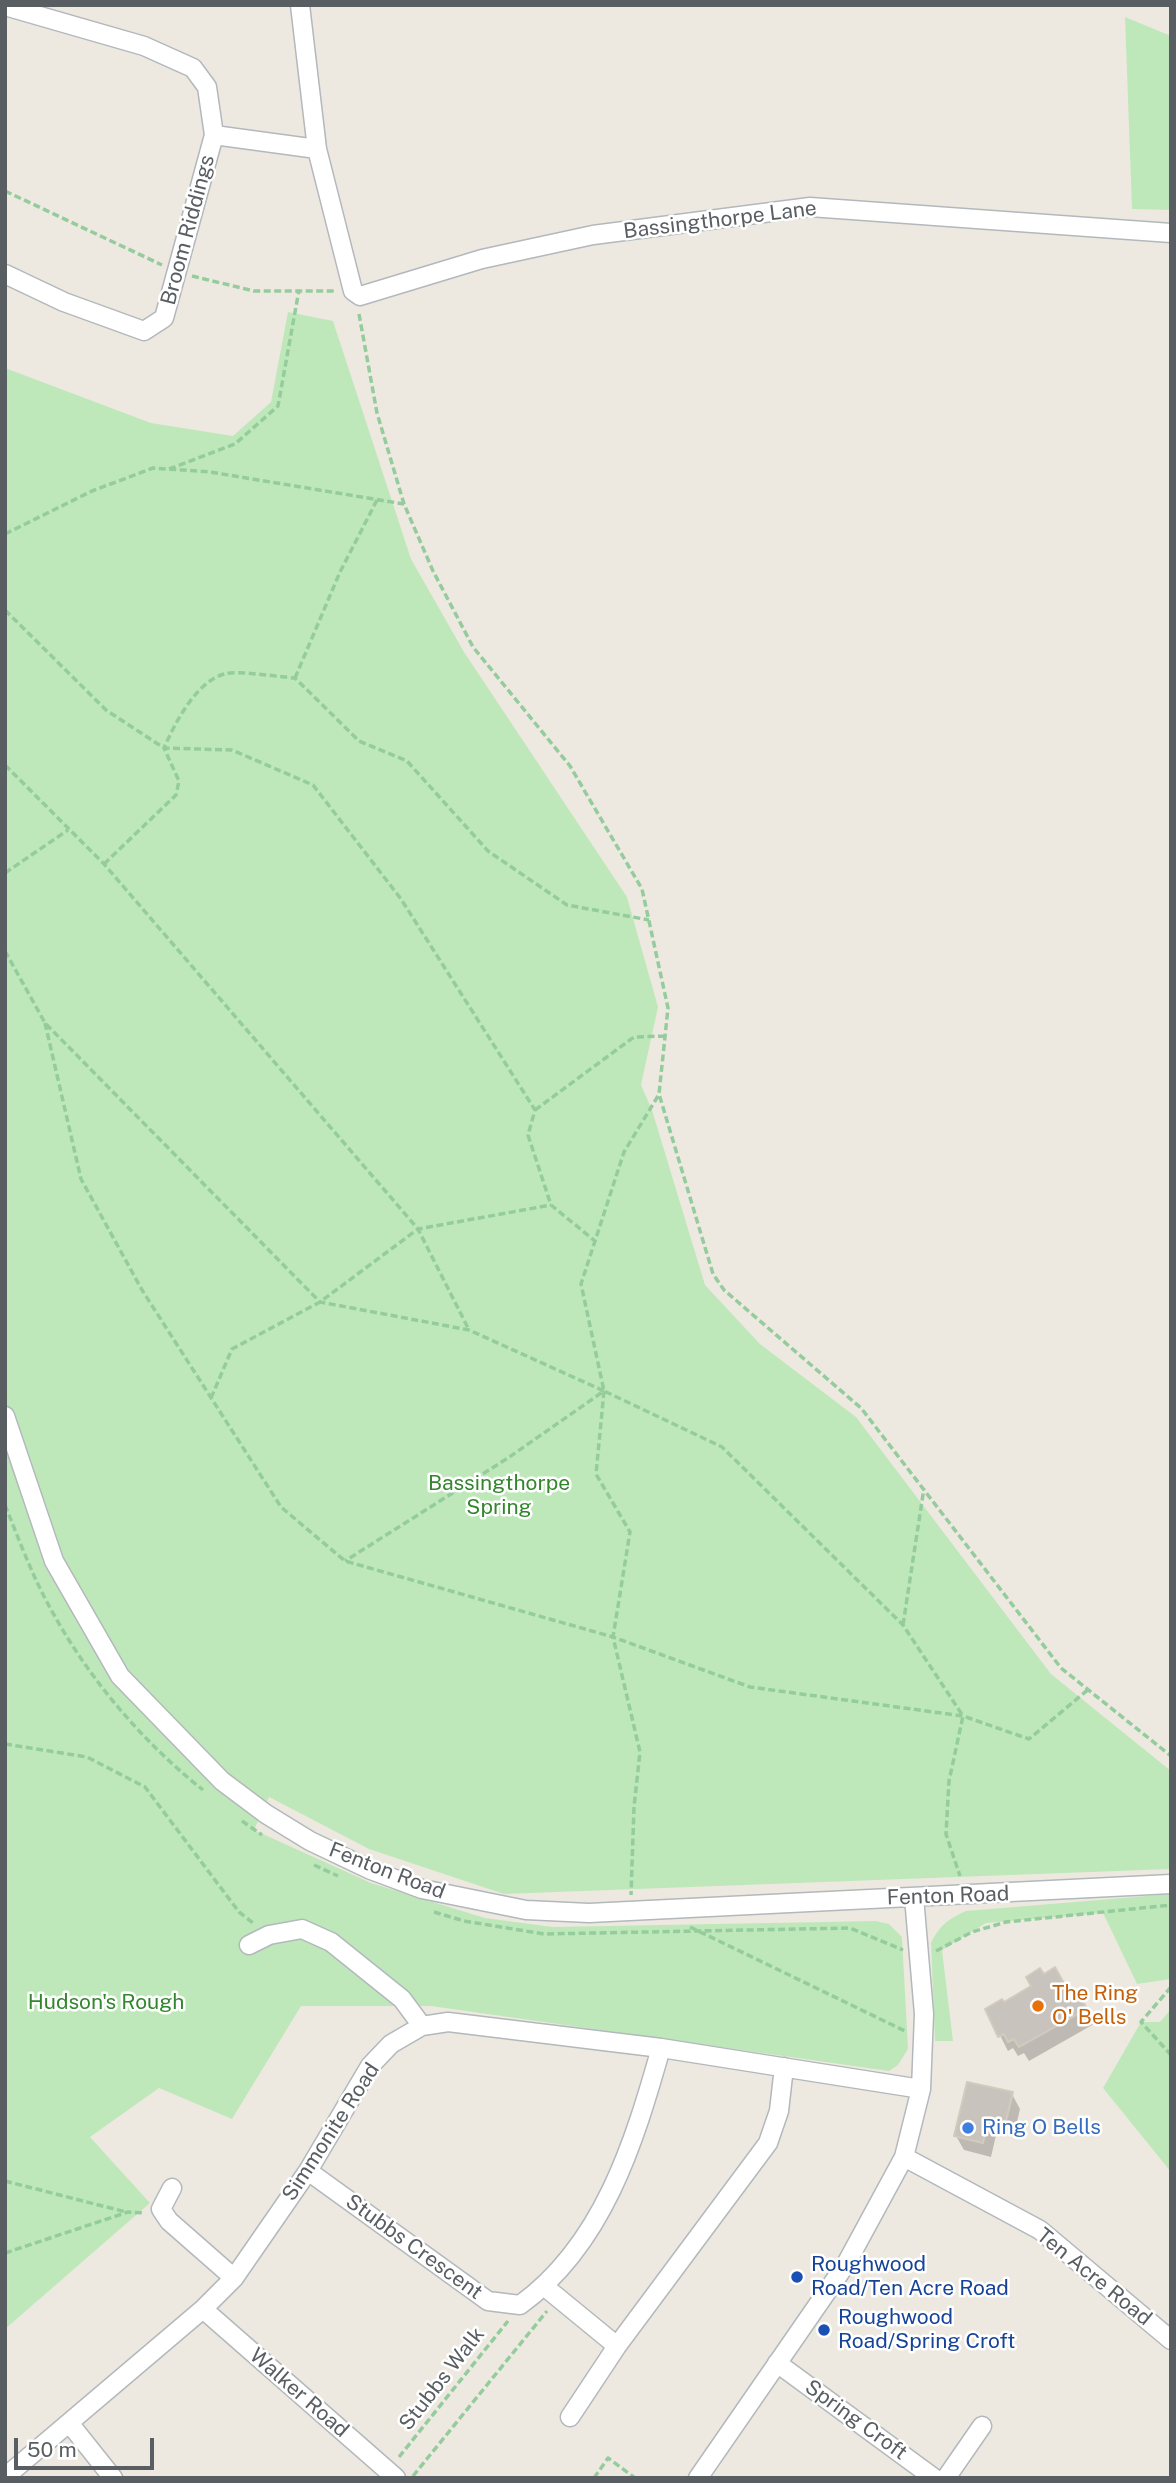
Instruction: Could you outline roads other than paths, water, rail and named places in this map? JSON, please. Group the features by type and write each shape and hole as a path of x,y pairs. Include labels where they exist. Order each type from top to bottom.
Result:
{"street":[{"path":"300,5 317,149"},
{"name":"Broom Riddings","path":"5,6 144,46 193,68 207,87 214,135 164,318 144,331 64,302 5,274"},
{"name":"Broom Riddings","path":"214,135 317,149"},
{"name":"Bassingthorpe Lane","path":"317,149 353,291 360,296 482,259 593,235 810,207 1055,222 1171,233"},
{"name":"Fenton Road","path":"5,1416 54,1561 120,1676 222,1781 266,1814 310,1841 371,1870 422,1889 526,1910 589,1913 1171,1884"},
{"path":"698,2478 846,2264 904,2157 921,2089 919,1956 914,1897"},
{"path":"249,1945 269,1935 302,1930 331,1942 402,2000 422,2026"},
{"name":"Simmonite Road","path":"5,2477 203,2309 234,2278 308,2171 370,2066 391,2044 422,2026 447,2022 661,2048 921,2089"},
{"path":"617,2346 551,2293 584,2242 635,2138 661,2048"},
{"path":"570,2417 617,2346 768,2143 779,2111 785,2067"},
{"name":"Ten Acre Road","path":"904,2157 1040,2230 1171,2340"},
{"name":"Stubbs Crescent","path":"308,2171 488,2301 520,2305 551,2293"},
{"path":"172,2188 161,2209 169,2221 234,2278"},
{"name":"Walker Road","path":"203,2309 392,2474"},
{"name":"Spring Croft","path":"777,2363 934,2478"},
{"path":"69,2424 113,2478"},
{"path":"947,2478 982,2426"}],"place":[{"name":"The Ring O' Bells","path":"1038,2006"},
{"name":"Ring O Bells","path":"968,2128"},
{"name":"Roughwood Road/Ten Acre Road","path":"797,2277"},
{"name":"Roughwood Road/Spring Croft","path":"824,2330"}],"park label":[{"name":"Bassingthorpe Spring","path":"499,1496"},
{"name":"Hudson's Rough","path":"106,2003"}]}
